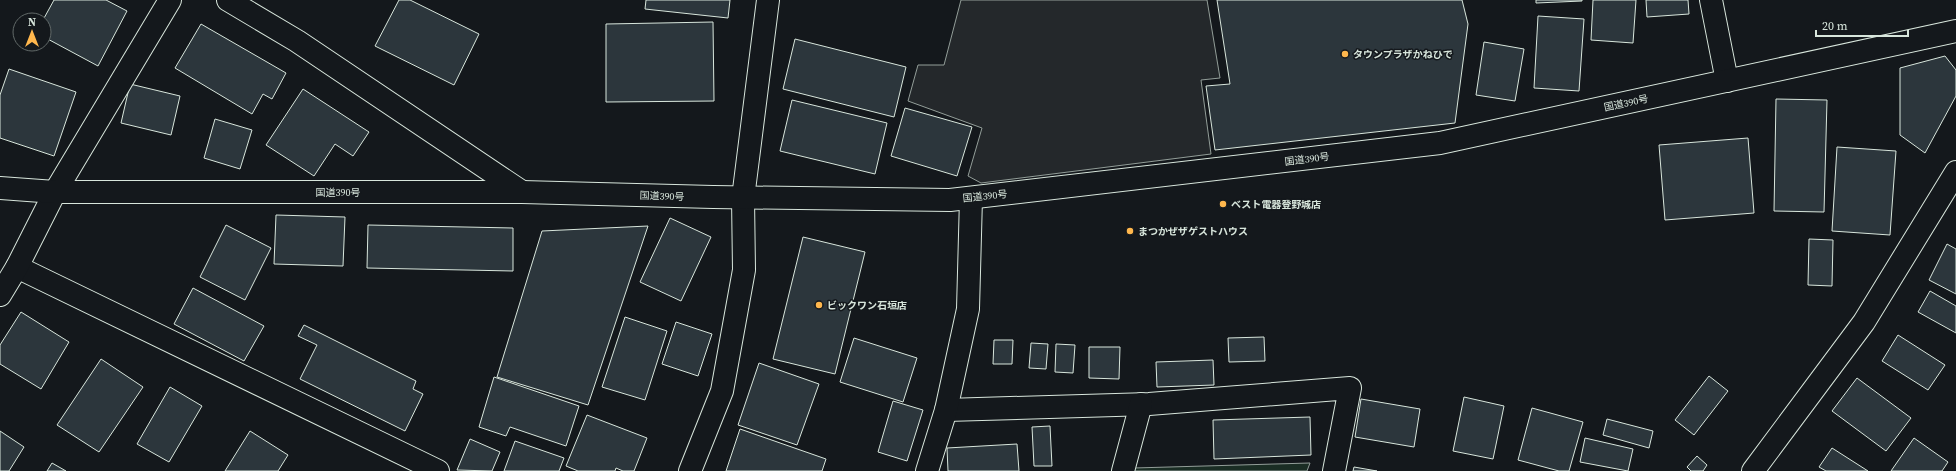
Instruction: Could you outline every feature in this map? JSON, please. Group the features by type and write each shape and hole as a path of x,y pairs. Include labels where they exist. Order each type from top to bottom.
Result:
{"main road":[{"path":"0,295 17,267 55,192 170,0"},
{"path":"228,0 297,41 522,192"},
{"path":"690,471 722,391 744,270 743,198 768,0"},
{"path":"1711,0 1727,81"},
{"name":"国道390号","path":"0,188 55,192 522,192 743,198 942,200 971,198 1440,143 1956,31"},
{"path":"1753,471 1864,322 1956,172"},
{"path":"927,471 946,410 968,309 971,198"},
{"path":"17,267 438,471"},
{"path":"946,410 1141,404 1350,388 1334,471"},
{"path":"1123,471 1141,404"}],"green space":[{"path":"1310,463 1307,471 1133,471 1134,468"}],"shaded area":[{"path":"961,0 1207,0 1220,78 1201,80 1211,154 981,183 968,176 982,128 908,101 918,65 944,65"}],"building":[{"path":"54,0 106,0 127,11 98,66 52,41 52,12 47,12"},
{"path":"399,0 410,0 479,34 454,85 375,46"},
{"path":"646,0 730,0 728,18 645,9"},
{"name":"タウンプラザかねひで","path":"1217,0 1462,0 1468,24 1455,123 1215,150 1206,86 1230,84"},
{"path":"1536,0 1582,0 1582,1 1536,3"},
{"path":"1593,0 1636,0 1633,43 1591,40"},
{"path":"1646,0 1688,0 1689,14 1647,17"},
{"path":"1538,16 1584,19 1579,91 1534,88"},
{"path":"713,22 714,101 606,102 606,24"},
{"path":"201,24 286,73 272,99 263,94 252,114 175,68"},
{"path":"795,39 906,67 894,117 783,89"},
{"path":"1484,42 1524,49 1515,101 1476,95"},
{"path":"1945,56 1956,70 1956,96 1925,153 1900,135 1900,68"},
{"path":"9,69 76,92 54,156 0,138 0,95"},
{"path":"130,84 180,96 171,135 121,123"},
{"path":"303,89 369,132 353,156 335,144 314,176 266,145"},
{"path":"1776,99 1827,100 1824,212 1774,211"},
{"path":"792,100 887,123 875,174 780,151"},
{"path":"905,108 972,127 957,176 891,156"},
{"path":"215,119 252,130 240,169 204,158"},
{"path":"1748,138 1754,213 1665,220 1659,145"},
{"path":"1837,147 1896,151 1890,235 1832,231"},
{"path":"276,215 345,217 343,266 274,264"},
{"path":"670,218 711,237 681,301 640,282"},
{"path":"226,225 271,248 245,300 200,277"},
{"path":"368,225 513,228 513,271 367,268"},
{"path":"648,226 588,405 497,377 542,231"},
{"name":"ビックワン石垣店","path":"803,237 865,252 835,374 773,359"},
{"path":"1809,239 1833,240 1832,286 1808,285"},
{"path":"1947,244 1956,249 1956,294 1929,280"},
{"path":"193,288 264,326 244,361 174,324"},
{"path":"1930,291 1956,306 1956,333 1918,312"},
{"path":"21,312 69,342 41,389 0,364 0,345"},
{"path":"625,317 667,331 645,400 602,387"},
{"path":"676,322 712,334 698,376 662,364"},
{"path":"304,325 416,381 413,389 423,394 405,431 300,379 317,345 298,336"},
{"path":"1898,335 1945,365 1928,390 1882,361"},
{"path":"1264,337 1265,361 1229,362 1228,338"},
{"path":"854,338 917,358 903,402 840,382"},
{"path":"994,340 1013,340 1012,364 993,364"},
{"path":"1031,343 1048,344 1046,369 1029,368"},
{"path":"1056,344 1075,345 1073,373 1055,372"},
{"path":"1089,347 1120,347 1119,379 1089,378"},
{"path":"101,359 143,387 99,452 57,425"},
{"path":"1213,360 1214,385 1157,387 1156,362"},
{"path":"759,363 819,384 797,445 738,425"},
{"path":"1709,376 1728,391 1694,435 1675,420"},
{"path":"494,377 579,406 566,446 510,427 506,436 479,427"},
{"path":"1857,378 1911,418 1886,451 1832,411"},
{"path":"170,387 202,406 169,462 137,444"},
{"path":"1464,397 1504,406 1493,459 1453,451"},
{"path":"1361,399 1420,409 1414,447 1355,437"},
{"path":"893,401 923,410 907,461 878,452"},
{"path":"1532,408 1583,422 1569,471 1559,471 1518,460"},
{"path":"587,415 647,438 634,471 623,471 616,468 615,471 578,471 566,466"},
{"path":"1310,417 1311,455 1214,459 1213,420"},
{"path":"1607,419 1653,431 1649,448 1603,435"},
{"path":"1050,426 1052,466 1034,466 1032,427"},
{"path":"740,429 826,459 822,471 726,471"},
{"path":"0,431 24,447 9,471 0,471"},
{"path":"250,431 288,455 278,471 225,471"},
{"path":"1585,438 1633,449 1628,471 1580,462"},
{"path":"1914,438 1948,462 1942,471 1891,471"},
{"path":"470,439 500,452 492,471 457,470"},
{"path":"515,441 564,458 559,471 504,471"},
{"path":"1017,444 1019,471 948,471 947,448"},
{"path":"1832,448 1868,471 1826,471 1819,467"},
{"path":"1697,456 1707,465 1703,471 1691,471 1687,467"},
{"path":"52,463 66,471 47,471"},
{"path":"1354,467 1377,471 1353,471"}],"place":[{"name":"タウンプラザかねひで","path":"1345,54"},
{"name":"ベスト電器登野城店","path":"1223,204"},
{"name":"まつかぜザゲストハウス","path":"1130,231"},
{"name":"ビックワン石垣店","path":"819,305"}]}
